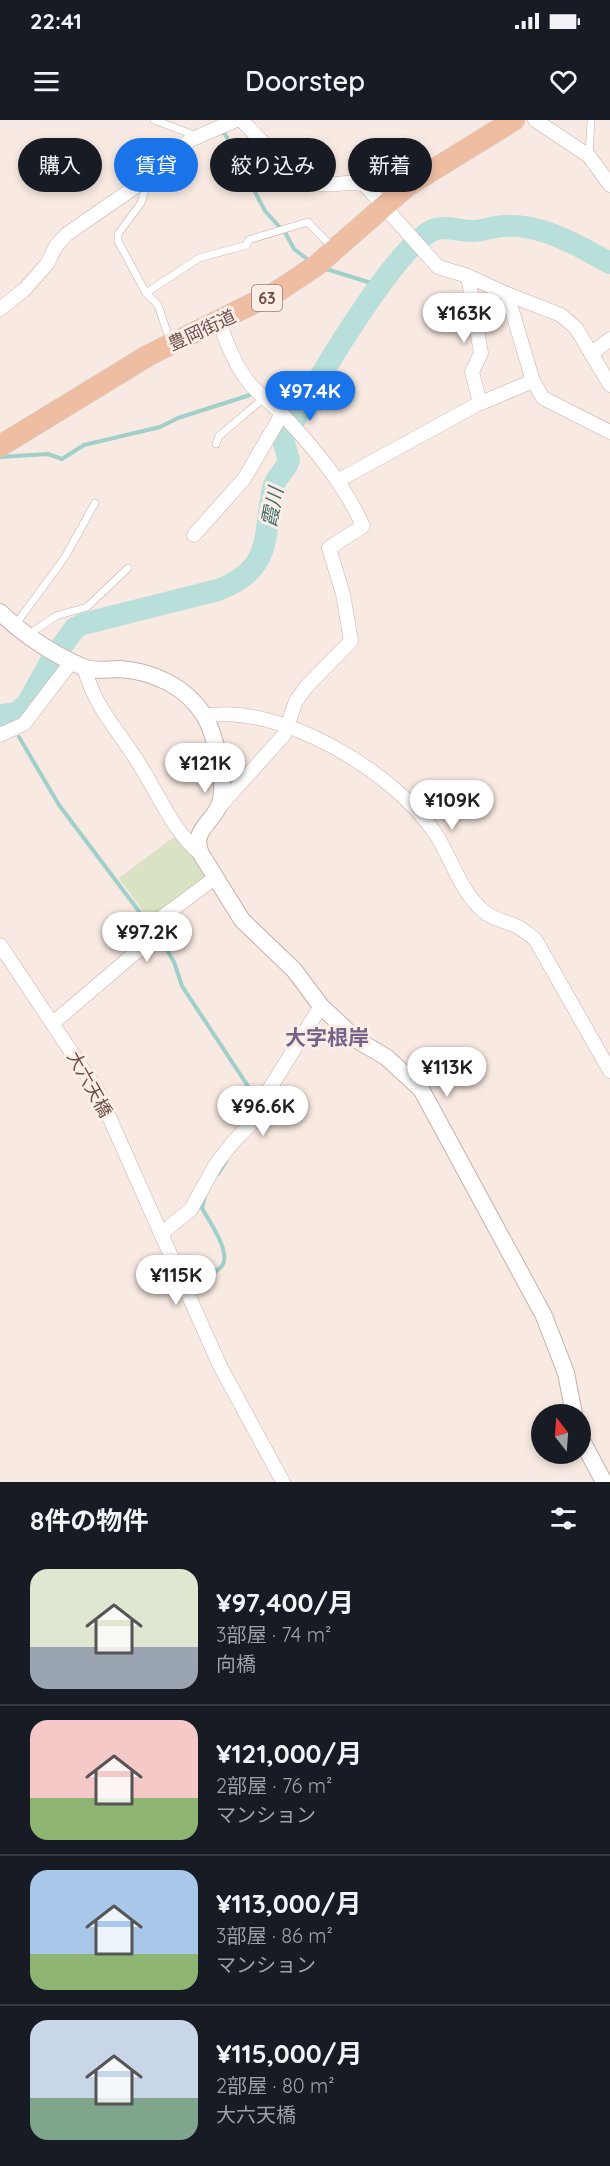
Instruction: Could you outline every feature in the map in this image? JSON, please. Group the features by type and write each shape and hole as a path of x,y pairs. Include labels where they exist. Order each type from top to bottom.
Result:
{"main road":[{"name":"豊岡街道","path":"0,446 149,355 278,291 335,249 382,207 424,174 514,120"}],"street":[{"path":"197,137 236,120 296,173 321,184 358,182 365,185 382,207 438,267 468,276 568,321 581,334 610,385"},
{"path":"535,120 589,156 610,185"},
{"path":"0,309 33,281 68,234 128,192"},
{"path":"468,276 482,353 472,372 480,403"},
{"path":"507,294 533,381 550,403 610,432"},
{"path":"219,322 232,355 248,382 283,416 339,480 349,495 363,526 329,548 343,594 351,641 307,686 296,701 284,735 220,806 200,834 197,845 242,920 294,970 321,1006 357,1040 386,1058 421,1089 544,1316 566,1373 572,1404"},
{"path":"591,354 610,339"},
{"path":"339,480 480,403 533,381"},
{"path":"194,535 244,479 283,416"},
{"path":"0,612 14,626 32,638 75,662 153,674 176,687 204,716 223,773 224,789 220,806"},
{"path":"0,735 24,724 75,662"},
{"path":"75,662 97,705 140,764 186,842 201,854"},
{"path":"204,716 237,713 287,727 371,768 426,821 470,896 481,909 503,923 515,925 535,939 610,1071"},
{"path":"53,1023 148,942 157,921 216,878"},
{"name":"大六天橋","path":"0,945 98,1092 220,1366 283,1482"},
{"path":"161,1234 191,1209 216,1164 234,1141 266,1109 267,1093 321,1006"},
{"path":"591,1458 604,1482"}],"lane":[{"path":"154,120 197,137"},
{"path":"589,156 591,120"},
{"path":"144,192 141,203 118,234 118,241 146,293 158,304 171,344"},
{"path":"146,293 199,258 226,252 247,245 248,240 308,222 335,249"},
{"path":"216,444 219,436 264,398"},
{"path":"14,626 65,557 95,503"},
{"path":"32,638 56,616 87,607 128,568"}],"green space":[{"path":"178,834 207,876 148,918 119,878"}],"waterway":[{"path":"222,133 224,132 265,211 286,234 294,249 311,262"},
{"name":"霞川","path":"0,715 17,713 27,704 51,661 75,628 83,624 218,590 236,582 249,572 263,549 274,484 289,460 283,440 374,293 416,243 433,230 448,228 473,231 500,226 532,228 559,237 610,263"},
{"path":"323,268 381,286"},
{"path":"0,457 48,454 62,459 84,445 160,427 178,418 250,395"},
{"name":"霞川","path":"6,715 9,720"},
{"path":"19,737 59,805 147,922"},
{"path":"158,935 174,962 182,986 261,1106"},
{"path":"218,1174 227,1160"},
{"path":"193,1283 216,1271 222,1266 224,1260 222,1245 202,1208 205,1196"}],"district":[{"name":"大字根岸","path":"327,1037"}]}
